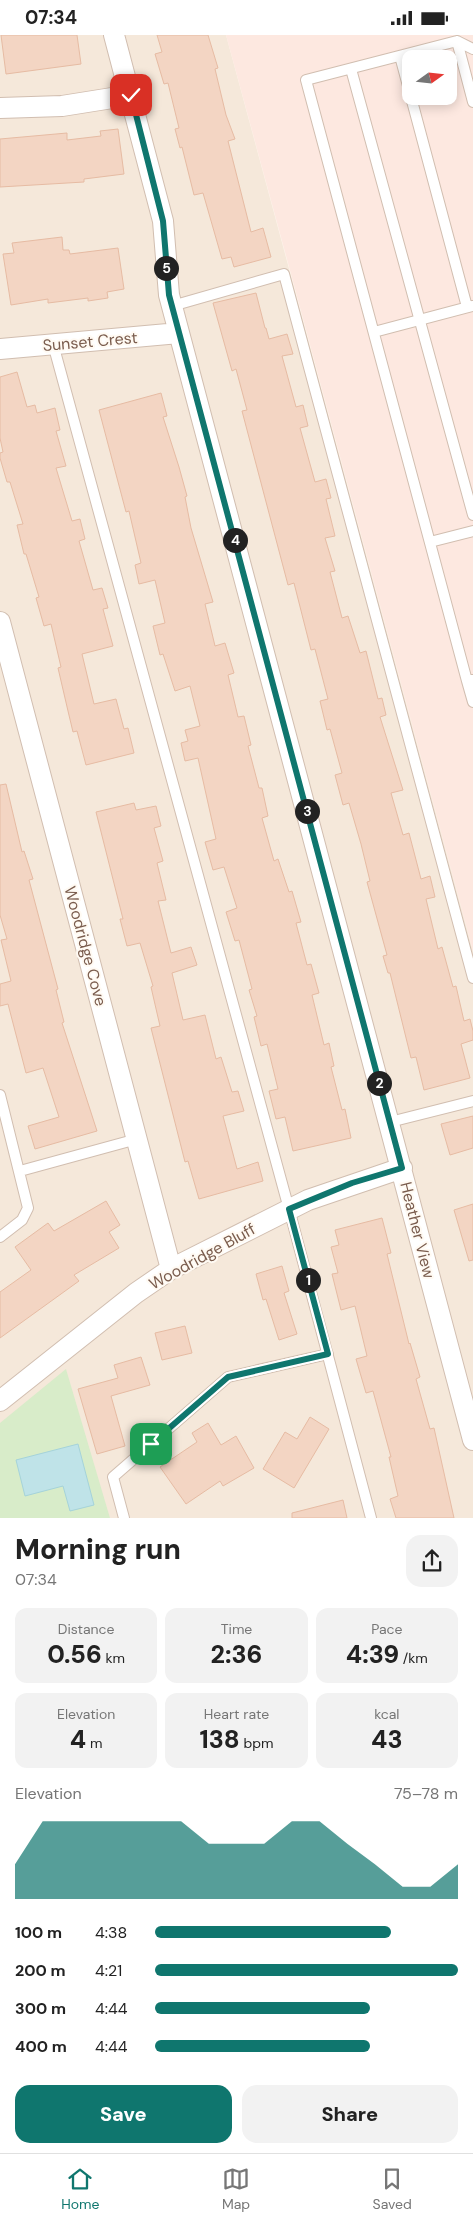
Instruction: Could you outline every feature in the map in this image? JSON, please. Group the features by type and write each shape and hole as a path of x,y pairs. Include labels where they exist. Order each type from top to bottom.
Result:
{"street":[{"name":"Heather View","path":"114,35 163,221 171,300 473,1440"},
{"path":"0,109 62,105 131,95"},
{"name":"Sunset Crest","path":"0,349 180,333"},
{"name":"Woodridge Cove","path":"0,622 171,1269"},
{"name":"Woodridge Bluff","path":"0,1401 136,1293 171,1269 289,1209 352,1183 402,1168"}],"lane":[{"path":"473,49 457,41 306,80 430,542 470,680 473,702"},
{"path":"457,41 473,102"},
{"path":"374,331 470,307 400,56"},
{"path":"351,69 418,320 473,515"},
{"path":"171,300 284,275 473,978"},
{"path":"53,344 289,1209 371,1518"},
{"path":"430,542 473,531"},
{"path":"0,1095 28,1208 22,1220 0,1237"},
{"path":"390,1123 473,1101"},
{"path":"20,1171 137,1139"},
{"path":"124,1518 113,1477 228,1377 328,1354"}],"shaded area":[{"path":"0,35 226,35 473,951 473,1518 0,1518"},
{"path":"226,35 473,35 473,951 288,263"}],"green space":[{"path":"66,1369 110,1518 0,1518 0,1423"}],"water":[{"path":"78,1444 94,1505 70,1511 63,1486 25,1496 16,1460"}],"building":[{"path":"1,35 77,35 81,64 6,74"},
{"path":"157,35 208,35 218,68 215,69 226,115 235,139 228,141 251,232 263,228 271,257 234,267 231,257 222,259 203,193 194,195 182,147 180,148 175,129 179,128 168,83 164,84 155,54 162,52"},
{"path":"118,129 124,174 84,179 84,182 0,187 0,139 67,133 67,140 101,136 100,131"},
{"path":"62,237 63,250 69,250 70,254 118,248 124,289 107,292 108,298 88,301 88,298 48,303 48,299 11,305 3,254 14,253 12,243"},
{"path":"256,293 269,339 287,334 293,354 282,356 296,407 303,405 308,426 300,428 315,482 326,479 331,498 326,499 335,536 325,538 335,571 330,572 342,618 348,616 360,653 366,651 378,699 382,698 386,715 380,717 403,790 391,793 403,835 409,833 421,879 430,876 435,897 426,899 438,949 442,947 453,987 456,986 464,1021 470,1019 473,1031 473,1040 461,1044 470,1078 424,1090 416,1057 411,1058 390,973 388,973 383,956 387,955 367,882 370,881 361,844 349,803 343,805 335,775 342,773 330,729 327,730 320,701 328,699 315,649 311,650 294,583 288,585 242,411 247,410 236,369 232,371 213,303"},
{"path":"17,372 27,407 35,405 37,413 55,408 60,430 56,431 66,466 56,468 72,521 80,519 85,539 79,541 93,590 102,588 108,608 103,609 113,646 82,654 94,704 116,699 124,729 128,728 134,753 86,765 77,731 73,732 58,668 61,667 51,624 44,626 36,598 39,597 26,554 24,554 17,525 23,524 10,482 7,482 0,458 0,453 3,452 0,438 0,377"},
{"path":"161,393 167,416 163,417 187,496 185,497 191,528 213,602 205,604 215,646 225,643 234,673 228,675 238,717 244,716 251,745 248,746 259,788 262,788 268,816 262,818 274,861 278,859 289,892 292,891 301,922 296,923 307,965 311,964 319,993 312,995 324,1045 329,1043 334,1066 331,1067 342,1110 345,1109 351,1138 293,1151 285,1117 276,1119 269,1091 278,1089 267,1044 261,1046 254,1017 257,1016 249,990 252,989 239,940 235,941 226,912 237,908 224,867 213,870 205,842 216,839 198,758 185,761 181,743 188,741 185,730 200,726 190,686 175,691 163,654 160,655 153,626 165,623 155,580 139,584 135,565 141,563 129,511 126,512 99,410"},
{"path":"6,784 22,852 24,851 33,879 29,880 58,989 56,990 64,1022 62,1023 97,1131 35,1149 28,1126 59,1117 43,1068 26,1073 8,1004 0,1006 0,984 11,981 1,940 7,939 0,915 0,785"},
{"path":"134,803 136,810 156,806 161,826 154,828 163,861 157,863 166,900 158,901 171,953 191,947 197,965 172,973 183,1020 205,1015 216,1059 221,1057 232,1092 238,1091 244,1111 223,1116 237,1169 258,1162 263,1181 199,1199 188,1161 185,1162 151,1028 160,1026 151,987 153,986 140,943 127,946 120,919 123,919 96,812"},
{"path":"473,1116 473,1148 450,1155 441,1124"},
{"path":"106,1201 120,1225 109,1232 119,1248 74,1275 79,1281 0,1338 0,1292 31,1270 15,1247 48,1223 54,1231"},
{"path":"473,1204 473,1260 469,1261 454,1210"},
{"path":"382,1218 391,1253 387,1254 409,1344 420,1377 416,1379 430,1429 434,1428 454,1518 396,1518 390,1499 398,1496 389,1457 391,1457 373,1391 366,1393 356,1359 367,1356 355,1306 341,1310 332,1274 338,1273 331,1247 339,1245 335,1230"},
{"path":"282,1266 289,1291 284,1293 297,1334 279,1340 266,1299 263,1300 256,1274"},
{"path":"185,1326 192,1353 162,1360 155,1333"},
{"path":"141,1357 150,1385 111,1396 125,1446 97,1454 78,1389 118,1378 114,1365"},
{"path":"310,1417 329,1429 294,1488 263,1469 285,1432 297,1439"},
{"path":"208,1423 221,1445 236,1436 254,1468 223,1486 220,1481 186,1504 160,1467 197,1442 192,1433"},
{"path":"343,1500 347,1518 292,1518 292,1513"}],"route":[{"path":"131,95 163,221 169,295 402,1168 352,1183 289,1209 328,1354 228,1377 151,1444"}]}
